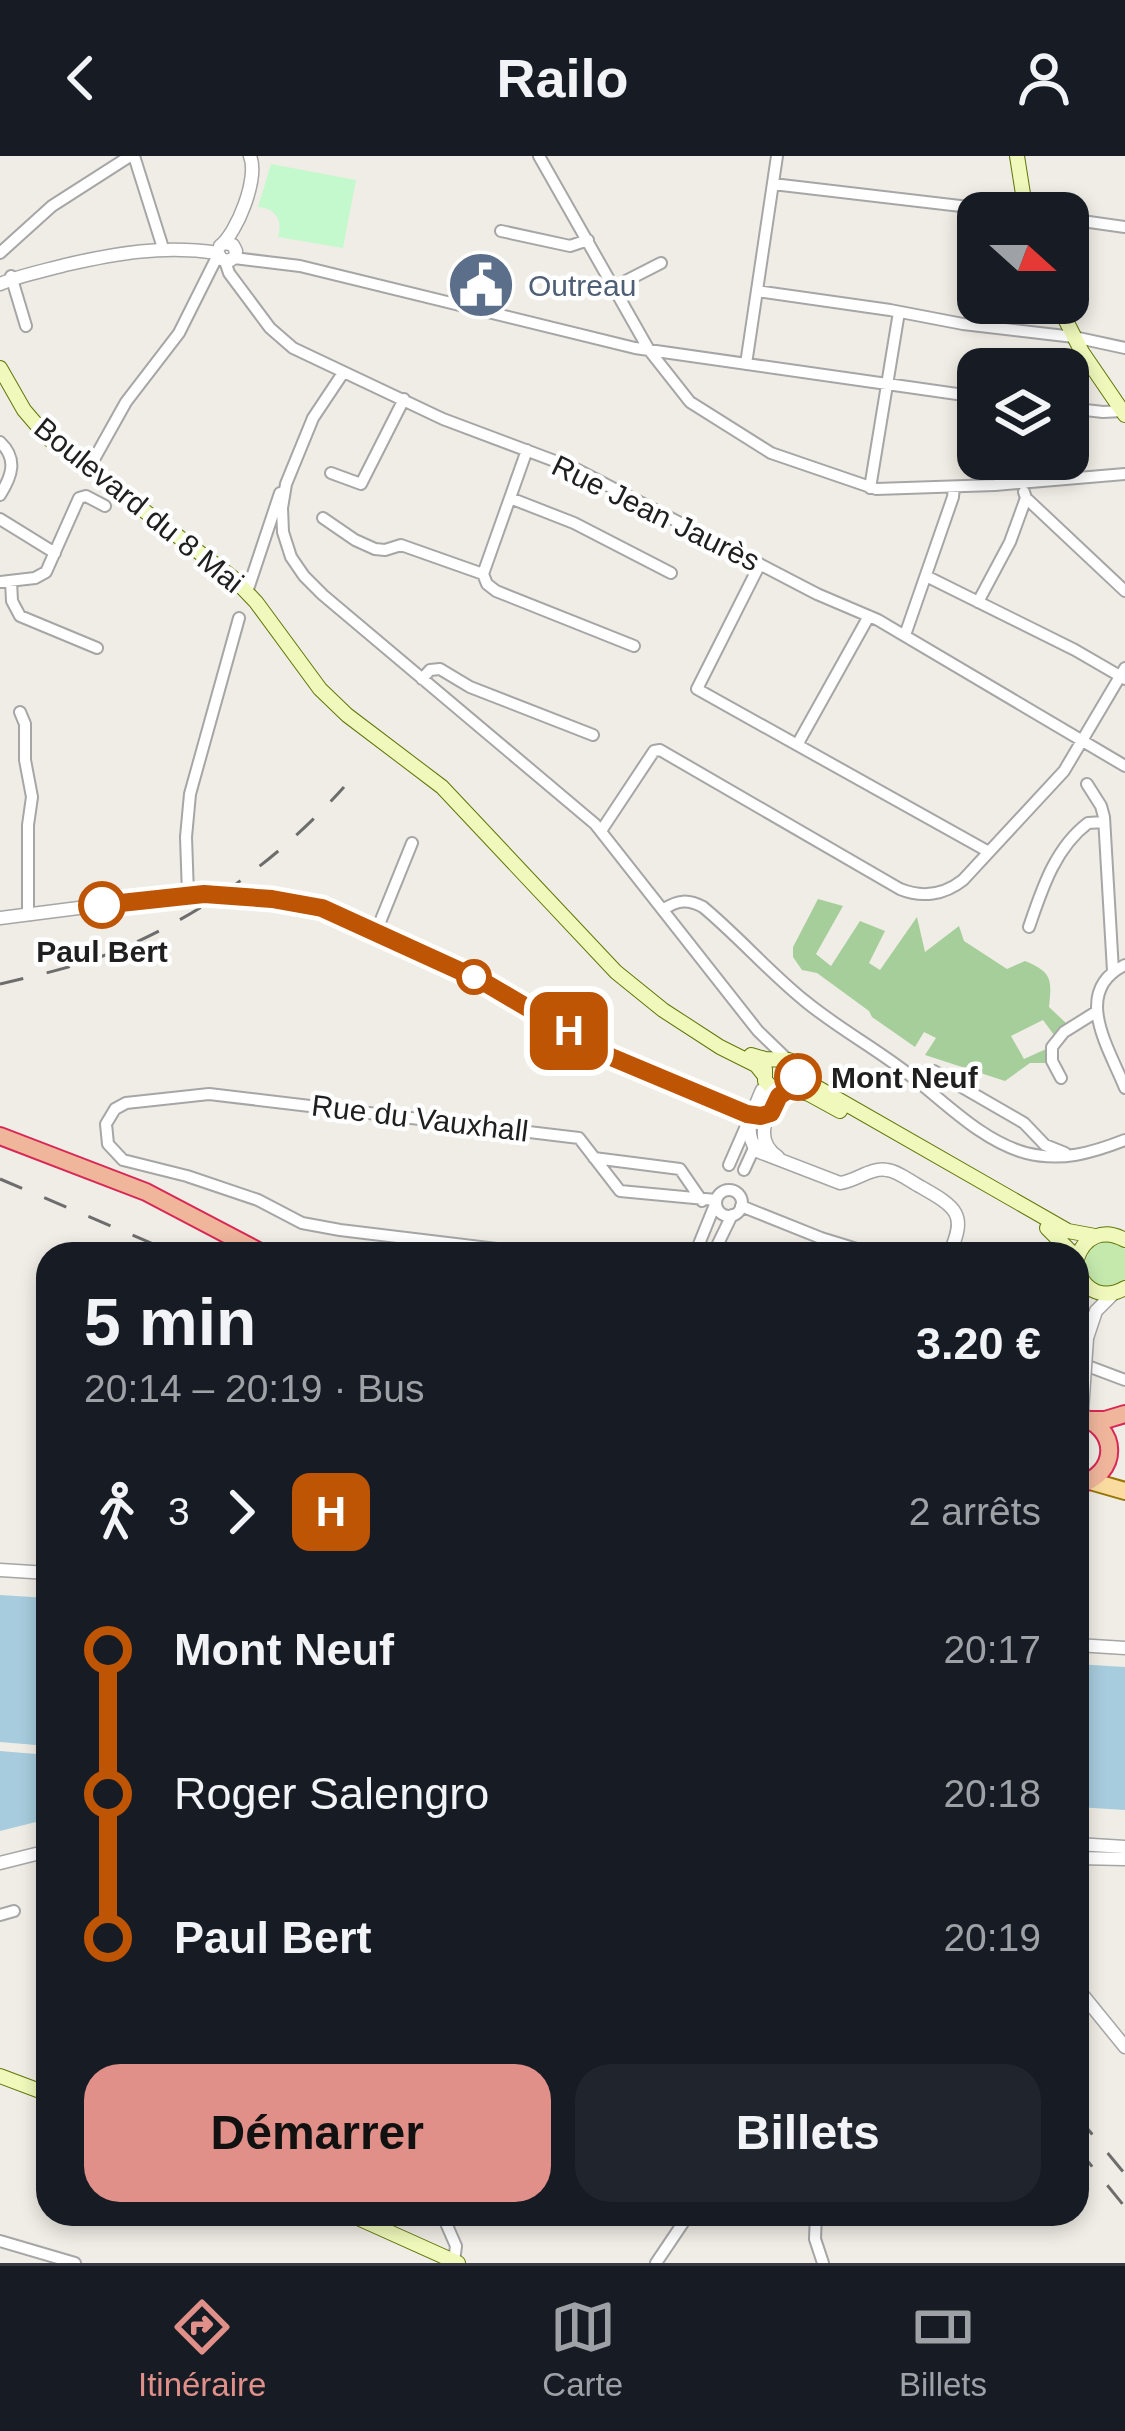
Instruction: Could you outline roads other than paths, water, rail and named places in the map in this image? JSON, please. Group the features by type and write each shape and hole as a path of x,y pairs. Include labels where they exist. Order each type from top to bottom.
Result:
{"highway":[{"path":"0,1136 146,1192 241,1242"},
{"path":"0,1147 139,1201 216,1242"},
{"path":"1089,1418 1125,1414"},
{"path":"1089,1422 1104,1432 1109,1453"},
{"path":"1089,1479 1102,1472 1125,1432"}],"main road":[{"path":"1016,156 1020,192"},
{"path":"1068,324 1123,413"},
{"name":"Boulevard du 8 Mai","path":"2,369 39,428 247,592 326,695 448,794 621,977 720,1048 773,1070"},
{"name":"Boulevard du 8 Mai","path":"690,1027 773,1070"},
{"path":"773,1070 772,1089 814,1096 1043,1225 1064,1242"},
{"path":"773,1070 796,1082 786,1090"},
{"path":"773,1070 813,1084 1068,1231 1114,1235"},
{"path":"1089,1286 1121,1290"},
{"path":"1109,1453 1115,1473 1125,1481"},
{"path":"1089,1484 1125,1491"},
{"path":"0,2076 36,2090"},
{"path":"386,2226 434,2258 456,2262"}],"street":[{"path":"0,254 52,206 132,156 163,248"},
{"path":"88,470 124,406 179,333 224,254 254,169 250,156"},
{"path":"539,156 649,350 690,402 776,456 870,488 954,487 1125,474"},
{"path":"746,364 777,156"},
{"path":"773,184 957,205"},
{"path":"1089,222 1125,227"},
{"path":"502,231 571,246 588,240"},
{"path":"26,326 8,277 163,248 300,266 649,350 957,394"},
{"name":"Rue Jean Jaurès","path":"224,254 228,271 281,340 450,422 575,470 869,616 1125,766"},
{"path":"614,287 661,263"},
{"path":"757,291 1125,348"},
{"path":"870,488 899,312"},
{"path":"247,592 271,515 313,418 343,373"},
{"path":"331,473 361,484 404,399"},
{"path":"1089,411 1123,413"},
{"path":"0,442 9,452 12,470 0,494"},
{"path":"483,574 526,450"},
{"path":"978,602 1010,542 1026,498 1024,483"},
{"path":"286,484 282,526 297,568 322,595 602,831 758,1031 773,1070 727,1169 700,1242"},
{"path":"905,635 954,487"},
{"path":"89,649 20,616 5,582 41,576 79,498 89,497 105,506"},
{"path":"510,498 574,523 671,573"},
{"path":"1026,498 1125,591"},
{"path":"323,518 375,549 400,545 483,574 496,591 634,646"},
{"path":"0,519 55,553"},
{"path":"760,564 697,689 989,852"},
{"path":"602,831 659,750 909,893 953,888 1064,771 1124,674 926,575"},
{"path":"796,746 869,616"},
{"path":"188,894 190,794 239,618"},
{"path":"422,679 430,670 440,669 470,687 593,735"},
{"path":"20,712 32,797 28,915"},
{"path":"1087,784 1101,806 1104,822 1113,971"},
{"path":"1030,927 1046,878 1059,856 1082,826 1104,822"},
{"path":"376,932 412,843"},
{"path":"0,918 188,894 303,904 334,913 482,981 611,1057 768,1119"},
{"path":"664,909 680,901 703,907 808,1004 995,1140 1053,1157 1074,1156 1125,1140"},
{"path":"1125,965 1113,971 1098,990 1096,1012 1125,1088"},
{"path":"1061,1078 1052,1060 1052,1047 1064,1032 1096,1012"},
{"path":"744,1052 756,1045 758,1031"},
{"path":"758,1031 773,1070"},
{"path":"718,1100 752,1098 773,1070"},
{"path":"934,1071 1024,1123 1045,1145 1074,1156"},
{"path":"719,1242 737,1205 742,1175 786,1090"},
{"name":"Rue du Vauxhall","path":"439,1242 302,1223 258,1200 134,1165 110,1148 105,1136 107,1121 115,1109 131,1101 203,1094 579,1138 620,1191 702,1201 717,1200 728,1190 737,1205"},
{"path":"751,1114 748,1130 759,1153 843,1183 886,1170 946,1201 956,1212 959,1226 953,1242"},
{"path":"768,1119 763,1138 766,1148 790,1163"},
{"path":"594,1158 680,1169 702,1201"},
{"path":"717,1200 720,1212 737,1205 834,1242"},
{"path":"1089,1326 1096,1311 1121,1290"},
{"path":"1089,1369 1125,1380"},
{"path":"0,1574 36,1576"},
{"path":"1089,1646 1125,1648"},
{"path":"1089,1845 1125,1847"},
{"path":"0,1863 36,1854"},
{"path":"1089,1859 1125,1859"},
{"path":"0,1915 14,1911"},
{"path":"1089,2004 1124,2052"},
{"path":"1089,2013 1124,2052"},
{"path":"447,2226 456,2246 456,2262"},
{"path":"656,2263 681,2226"},
{"path":"816,2226 823,2263"},
{"path":"0,2240 75,2263"}],"water":[{"path":"0,1595 36,1597 36,1745 0,1742"},
{"path":"1089,1665 1125,1667 1125,1810 1089,1808"},
{"path":"0,1751 36,1754 36,1822 0,1831"}],"railway":[{"path":"0,984 88,961 200,908 291,840 344,787"},
{"path":"0,1179 149,1242"},
{"path":"1089,2130 1125,2174"},
{"path":"1089,2163 1125,2207"}],"place":[{"name":"Outreau","path":"481,285"},
{"name":"Paul Bert","path":"102,905"},
{"name":"Mont Neuf","path":"798,1077"}]}
